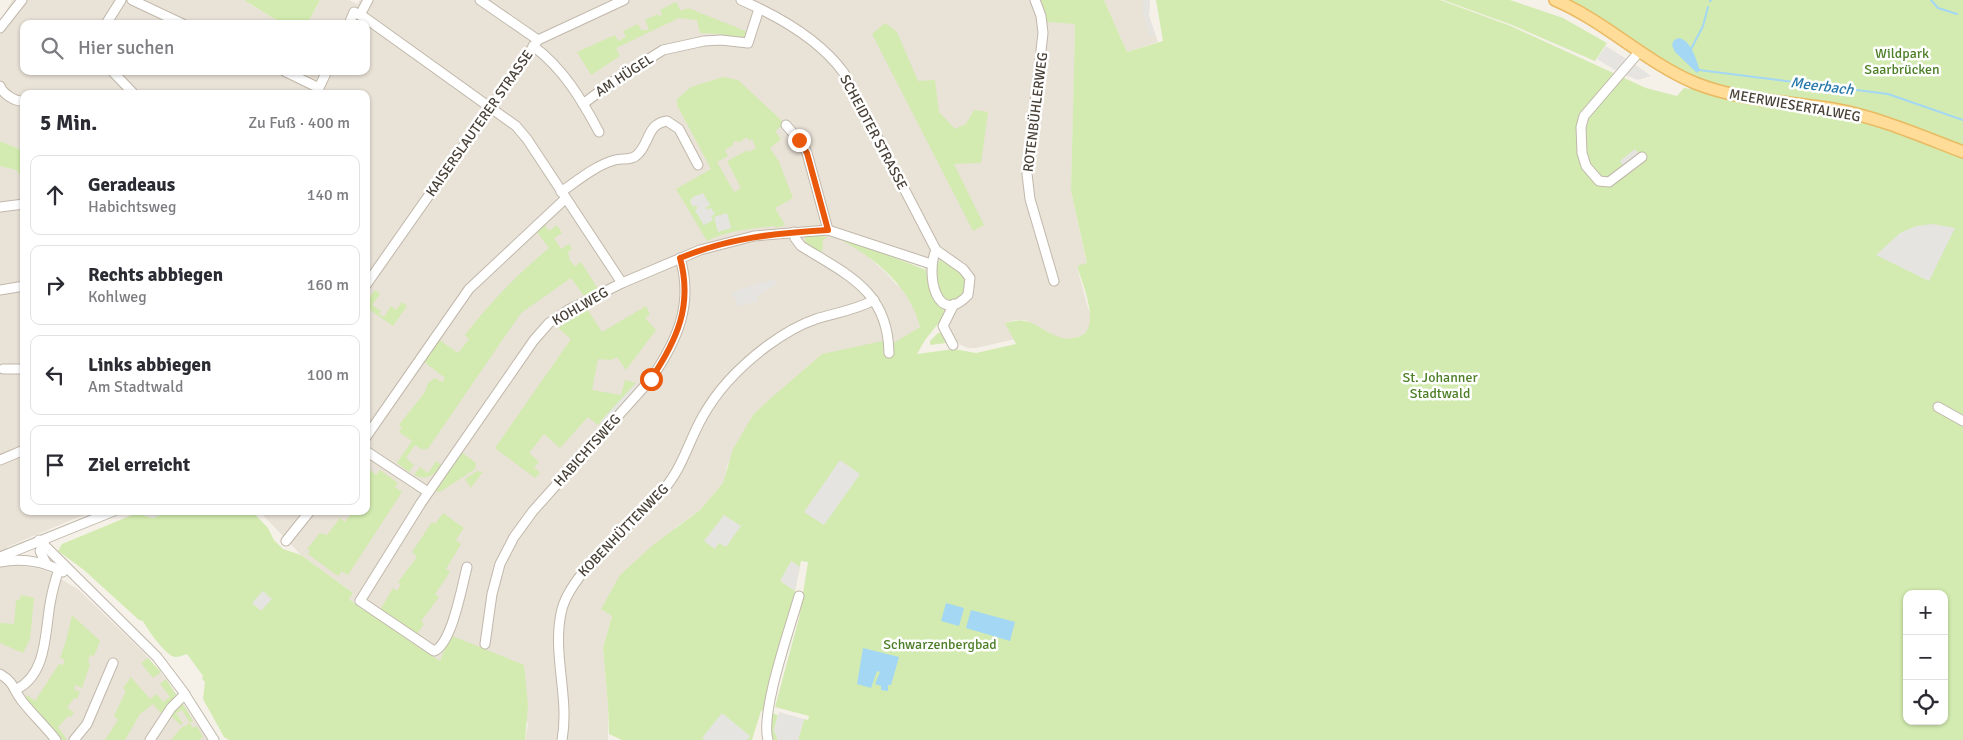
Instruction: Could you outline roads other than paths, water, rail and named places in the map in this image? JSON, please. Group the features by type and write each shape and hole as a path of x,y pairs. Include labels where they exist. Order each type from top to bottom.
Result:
{"main road":[{"name":"MEERWIESERTALWEG","path":"1555,0 1668,69 1712,88 1743,97 1833,109 1856,114 1963,152"}],"street":[{"path":"0,28 22,0"},
{"path":"108,20 121,0"},
{"path":"132,0 174,20"},
{"path":"352,20 368,0"},
{"name":"AM HÜGEL","path":"480,0 536,43 553,62 584,104 599,132"},
{"name":"KAISERSLAUTERER STRASSE","path":"370,279 536,43 624,0"},
{"name":"SCHEIDTER STRASSE","path":"741,0 760,9 820,47 844,73 936,250 963,269 970,278 968,295 954,304"},
{"name":"ROTENBÜHLERWEG","path":"1035,0 1041,16 1043,34 1027,174 1030,199 1054,281"},
{"name":"AM HÜGEL","path":"584,104 612,82 663,50 704,40 748,43 760,9"},
{"path":"357,13 367,20"},
{"path":"370,22 490,107 522,132 622,283"},
{"path":"1639,52 1588,110 1581,127 1581,142 1586,166 1599,181 1609,182 1642,157"},
{"path":"116,75 130,90"},
{"path":"291,75 316,90"},
{"path":"318,90 325,75"},
{"path":"0,86 2,90 16,101 20,101"},
{"path":"370,431 469,289 563,195 605,164 634,157 655,125 660,122 667,121 679,129 698,165"},
{"path":"786,125 803,145 807,153 828,230"},
{"path":"0,207 20,204"},
{"name":"KOHLWEG","path":"467,567 451,624 443,642 434,651 360,601 428,492 541,332 568,310 622,283 714,245 739,239 794,232 828,230 931,264"},
{"path":"794,232 795,238 801,246 862,285 874,300 887,328 889,353"},
{"path":"936,250 931,264 931,276 935,293 944,303 954,304 943,326 953,345"},
{"name":"HABICHTSWEG","path":"485,644 492,594 500,564 514,537 533,511 651,379 666,356 681,321 686,295 686,279 680,258"},
{"path":"0,290 20,287"},
{"name":"KOBENHÜTTENWEG","path":"562,740 565,709 558,634 563,607 573,585 665,488 680,466 708,408 728,383 752,359 773,342 801,325 874,300"},
{"path":"2,369 20,369"},
{"path":"1938,407 1963,421"},
{"path":"0,460 20,452"},
{"path":"370,454 428,492"},
{"path":"0,557 103,515"},
{"path":"286,541 307,515"},
{"path":"53,553 56,533"},
{"path":"43,540 75,578 132,630 157,657 185,694 214,740"},
{"path":"43,540 40,551 47,565"},
{"path":"0,562 21,560 47,565 75,578"},
{"path":"17,689 26,682 42,656 50,605 59,570"},
{"path":"768,740 766,721 798,596"},
{"path":"74,740 87,724 113,663"},
{"path":"0,674 10,680 24,703 38,716 56,740"},
{"path":"150,740 171,708 185,694"}],"water":[{"path":"1679,38 1687,43 1693,51 1700,70 1697,73 1675,52 1672,45 1674,40"},
{"path":"946,603 964,608 959,626 941,621"},
{"path":"971,610 1015,622 1010,641 966,628"},
{"path":"863,648 899,657 891,685 888,685 888,691 881,690 881,686 875,684 880,672 877,671 871,688 857,684"}],"waterway":[{"path":"1931,0 1938,8 1957,14"},
{"path":"1691,49 1703,26 1708,7"},
{"path":"1917,56 1918,52"},
{"name":"Meerbach","path":"1699,70 1888,94 1963,120"}],"park label":[{"name":"Wildpark Saarbrücken","path":"1902,62"},
{"name":"St. Johanner Stadtwald","path":"1440,386"},
{"name":"Schwarzenbergbad","path":"940,644"}]}
